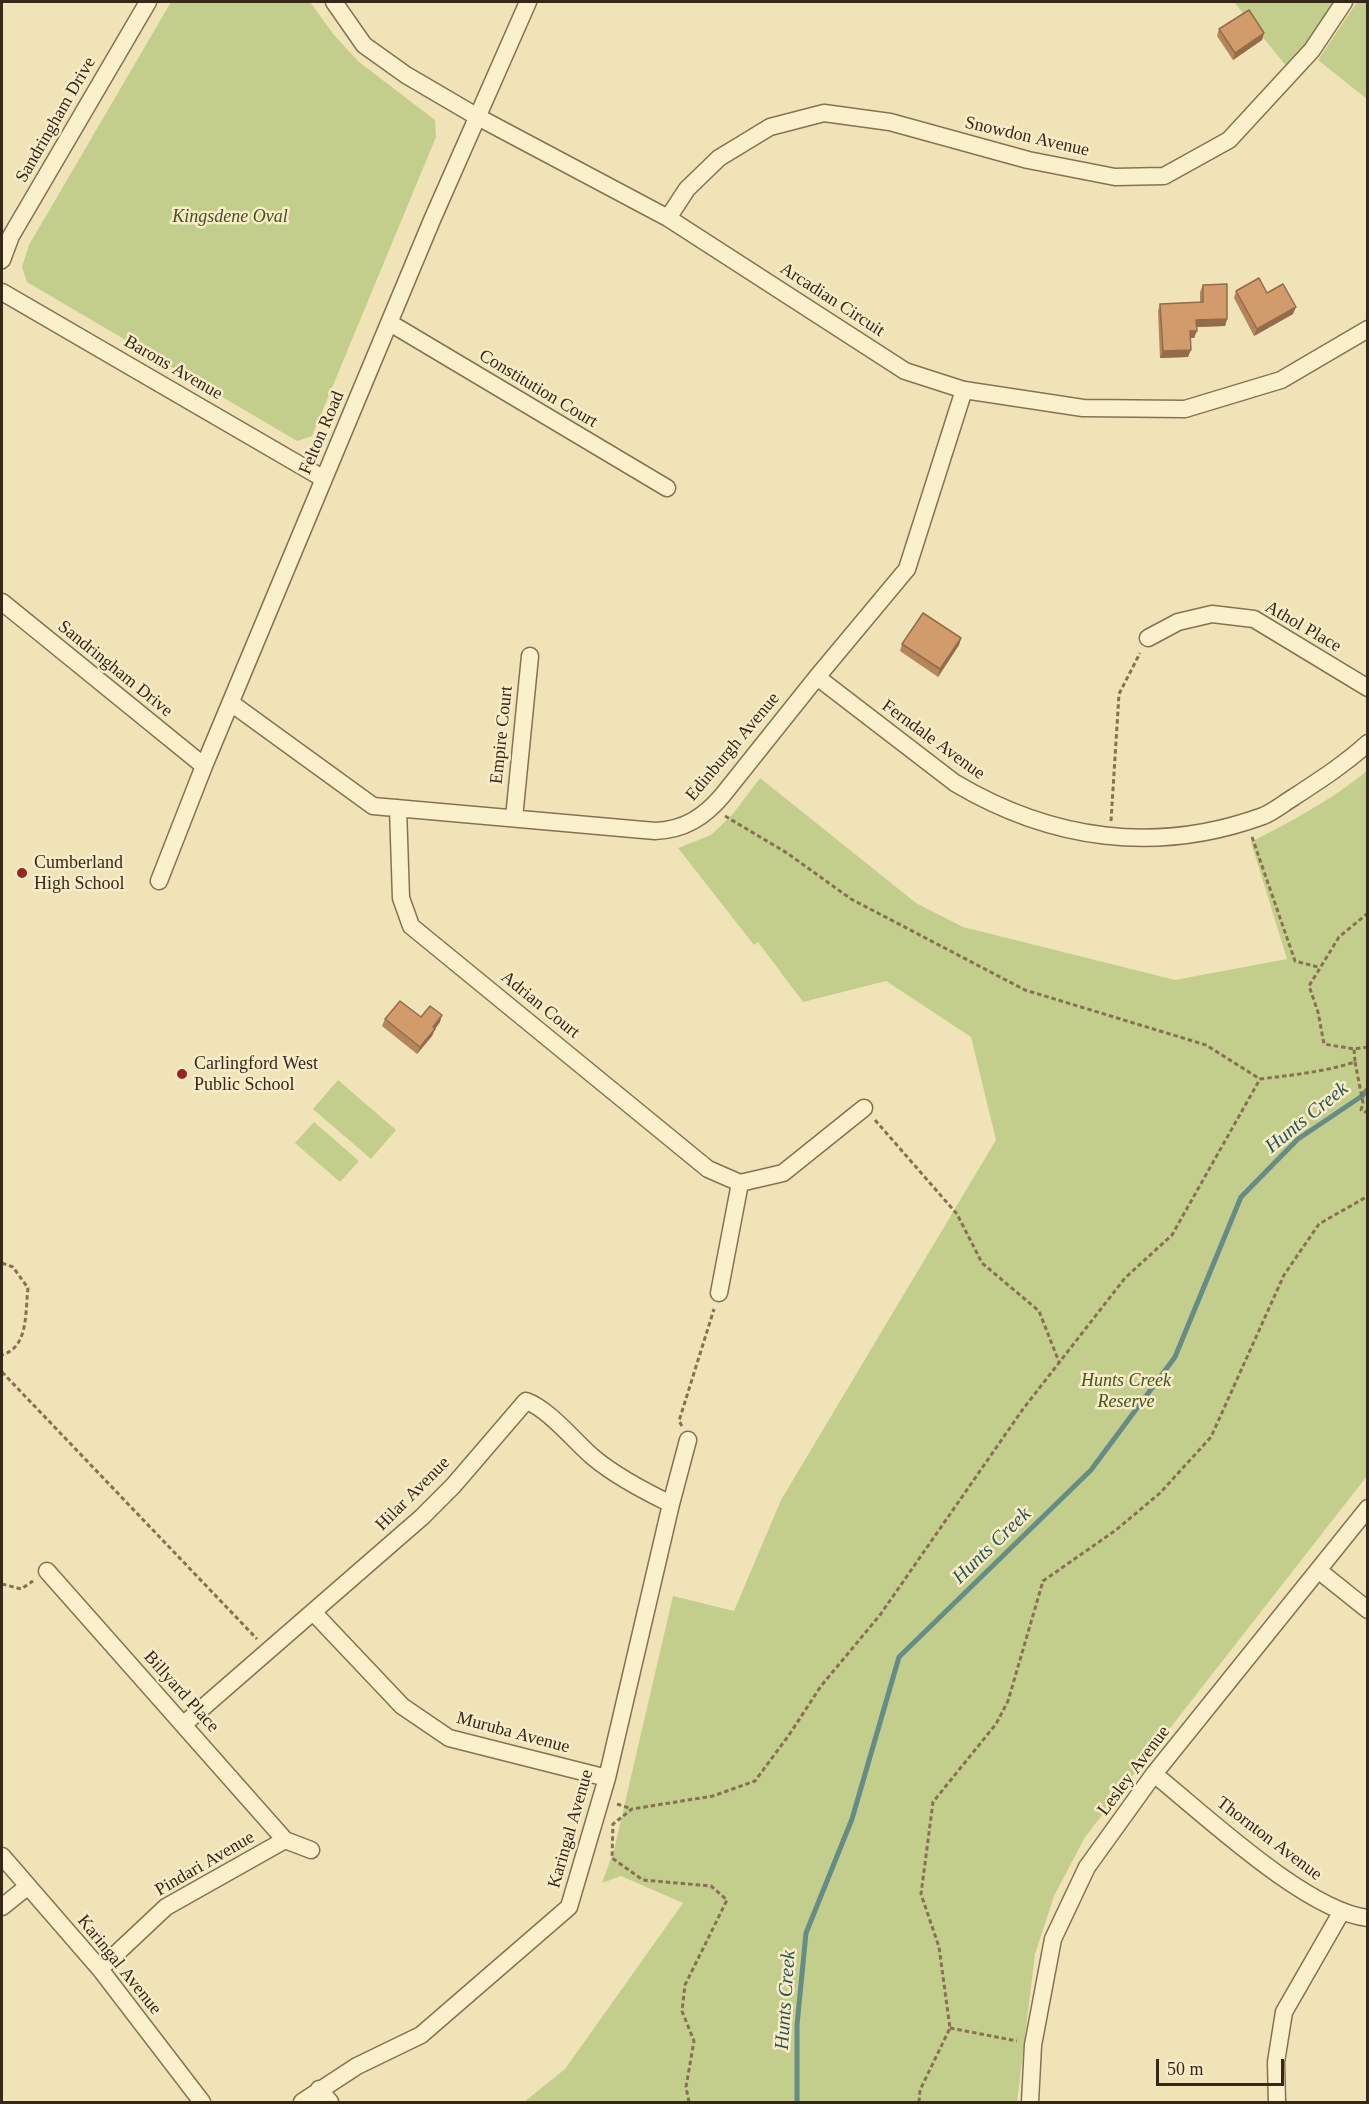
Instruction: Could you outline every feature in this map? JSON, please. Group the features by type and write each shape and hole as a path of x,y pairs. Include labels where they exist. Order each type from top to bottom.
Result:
{"street":[{"name":"Sandringham Drive","path":"2,260 11,236 148,2"},
{"name":"Arcadian Circuit","path":"334,2 364,45 406,75 476,116 668,218 905,370 964,390 1083,408 1185,409 1281,380 1368,329"},
{"name":"Felton Road","path":"159,881 204,766 324,478 476,116 528,2"},
{"name":"Snowdon Avenue","path":"668,218 687,189 719,158 770,128 824,113 890,122 1028,160 1115,177 1164,176 1229,140 1312,50 1344,2"},
{"name":"Barons Avenue","path":"2,292 324,478"},
{"name":"Constitution Court","path":"390,323 667,488"},
{"name":"Edinburgh Avenue","path":"231,703 374,806 669,830 697,819 712,807 908,569 964,390"},
{"name":"Sandringham Drive","path":"2,602 204,766"},
{"name":"Athol Place","path":"1148,638 1178,622 1212,614 1254,619 1368,688"},
{"name":"Empire Court","path":"514,818 530,656"},
{"name":"Ferndale Avenue","path":"817,677 955,783 980,798 1042,824 1076,833 1153,838 1194,834 1264,816 1345,764 1368,743"},
{"name":"Adrian Court","path":"398,808 401,898 411,926 708,1169 740,1183"},
{"path":"719,1293 740,1183 783,1173 864,1108"},
{"name":"Hilar Avenue","path":"184,1724 445,1494 526,1401 533,1403 605,1466 633,1486 671,1504"},
{"name":"Karingal Avenue","path":"302,2103 319,2089 357,2066 421,2035 569,1907 607,1778 688,1440"},
{"name":"Lesley Avenue","path":"1030,2103 1033,2045 1053,1939 1087,1867 1154,1774 1368,1508"},
{"path":"1317,1570 1368,1610"},
{"name":"Billyard Place","path":"47,1571 285,1840"},
{"name":"Muruba Avenue","path":"313,1612 402,1706 449,1738 607,1778"},
{"name":"Thornton Avenue","path":"1154,1774 1298,1890 1352,1917 1368,1918"},
{"path":"285,1840 311,1851"},
{"name":"Pindari Avenue","path":"100,1969 166,1907 285,1840"},
{"name":"Karingal Avenue","path":"2,1856 100,1969 202,2103"},
{"path":"2,1907 27,1887"},
{"path":"1277,2103 1276,2062 1284,2012 1342,1911"},
{"path":"319,2089 330,2103"}],"path":[{"path":"1110,837 1119,693 1148,638"},
{"path":"712,807 787,853 851,899 1025,990 1206,1045 1260,1079 1324,1071 1354,1062"},
{"path":"1246,821 1295,961 1319,967"},
{"path":"1368,913 1338,937 1309,986 1318,1012 1324,1044 1354,1049 1368,1047"},
{"path":"1354,1049 1354,1062 1363,1103 1361,1110 1368,1113"},
{"path":"689,2103 686,2087 694,2041 682,2010 685,1985 727,1900 711,1886 643,1880 612,1858 613,1824 632,1809 713,1796 755,1781 821,1686 880,1615 1016,1418 1125,1278 1172,1235 1260,1079"},
{"path":"864,1108 957,1214 982,1263 1039,1311 1059,1362"},
{"path":"919,2103 920,2090 950,2028 939,1947 921,1894 933,1802 996,1724 1008,1701 1043,1581 1116,1530 1160,1493 1210,1437 1284,1275 1319,1224 1368,1196"},
{"path":"2,1263 13,1267 28,1288 22,1339 11,1352 2,1354"},
{"path":"688,1440 680,1421 719,1293"},
{"path":"2,1372 268,1651"},
{"path":"2,1584 21,1589 47,1571"},
{"path":"950,2028 1033,2045"}],"green space":[{"name":"Kingsdene Oval","path":"171,2 310,2 334,35 359,62 435,120 436,137 312,436 297,441 27,282 22,267 29,245"},
{"path":"1234,2 1335,2 1288,68"},
{"path":"1357,2 1367,2 1367,99 1318,60"},
{"name":"Hunts Creek Reserve","path":"1367,771 1367,1476 1085,1837 1054,1896 1035,1954 1017,2102 524,2102 565,2069 683,1903 621,1876 602,1883 614,1850 673,1596 734,1611 781,1500 996,1140 971,1037 886,981 803,1002 758,942 754,945 678,848 711,835 732,815 760,778 916,903 963,927 1175,980 1287,959 1251,842 1311,810"},
{"path":"338,1080 396,1130 371,1159 313,1109"},
{"path":"314,1122 359,1161 340,1182 295,1143"}],"building":[{"path":"1249,10 1264,33 1235,53 1219,29"},
{"path":"1259,278 1267,293 1283,284 1296,307 1257,329 1236,291"},
{"path":"1227,284 1227,319 1196,320 1197,331 1190,331 1191,350 1163,351 1160,304 1203,302 1203,285"},
{"path":"923,613 961,638 940,669 902,644"},
{"path":"400,1001 421,1017 430,1006 442,1015 433,1027 435,1029 420,1047 385,1019"}],"waterway":[{"name":"Hunts Creek","path":"797,2102 797,2025 806,1933 852,1819 899,1657 1091,1470 1175,1357 1241,1197 1298,1139 1362,1096 1368,1089"}],"place":[{"name":"Cumberland High School","path":"22,873"},
{"name":"Carlingford West Public School","path":"182,1074"}]}
